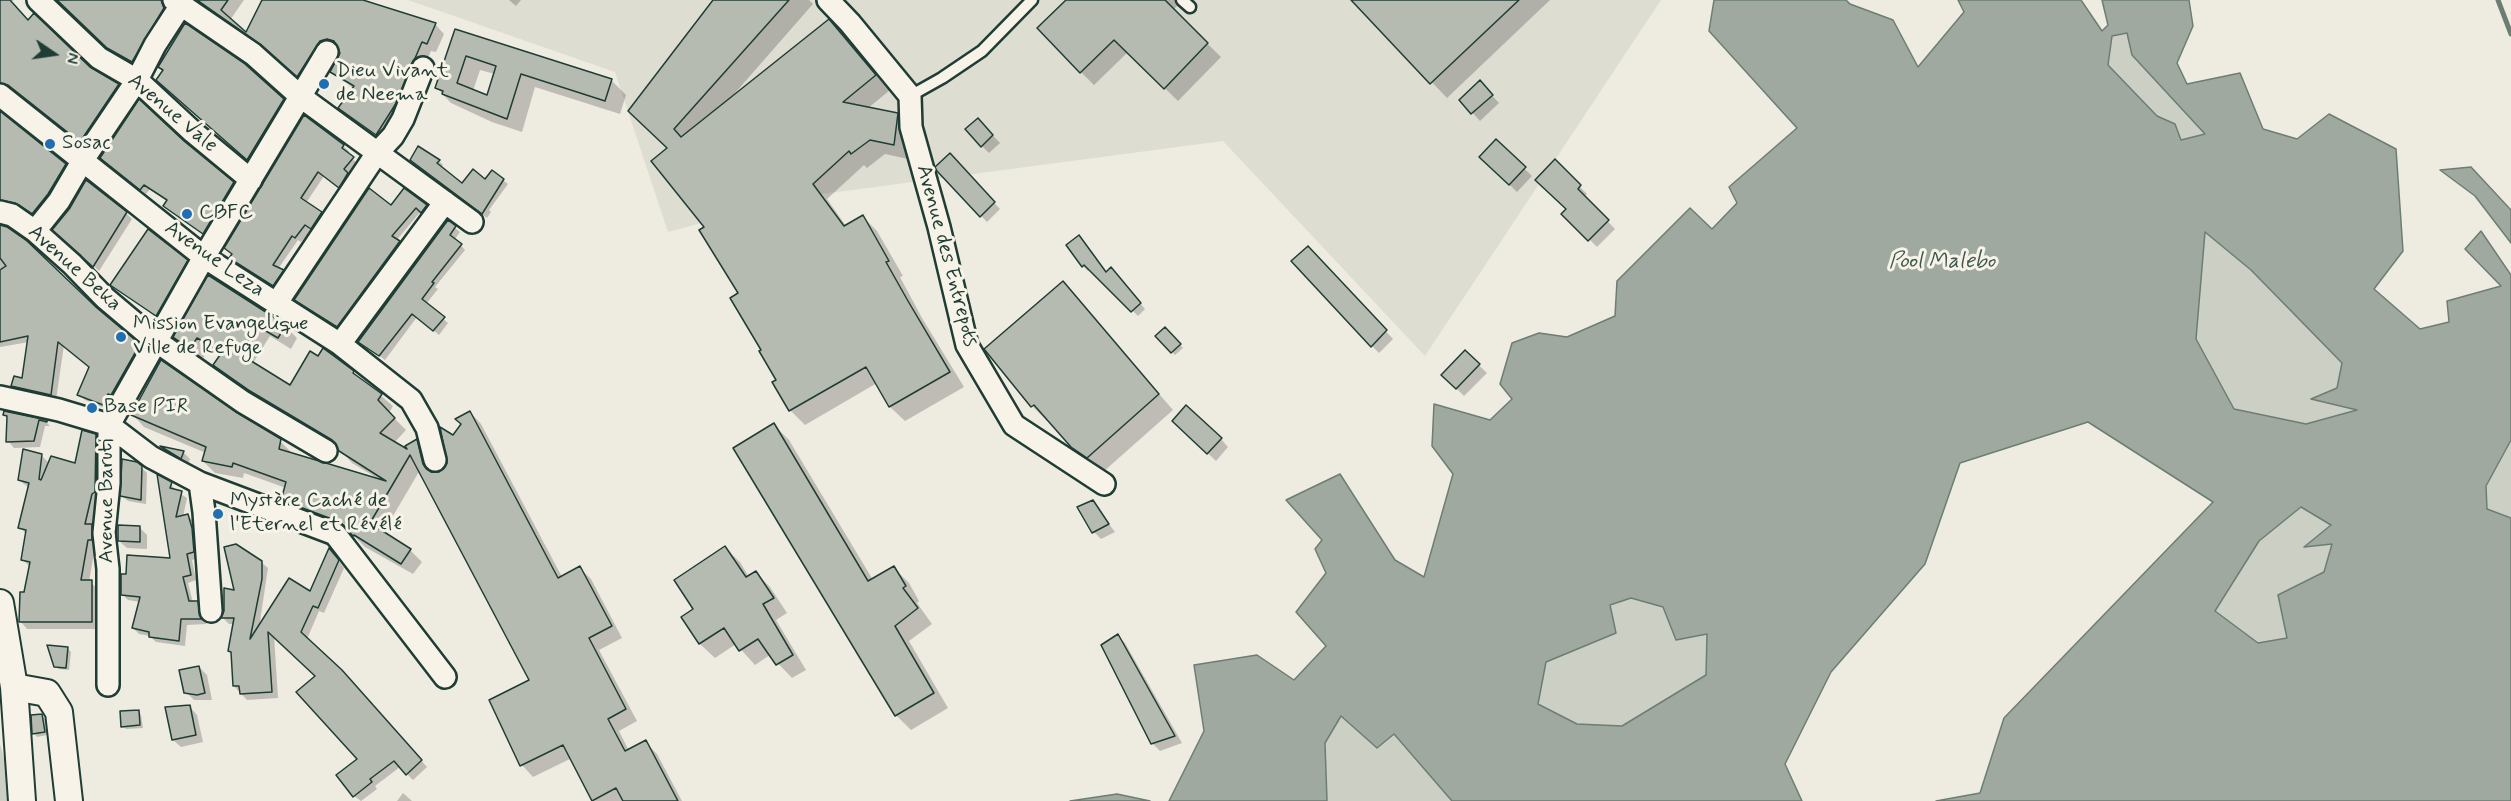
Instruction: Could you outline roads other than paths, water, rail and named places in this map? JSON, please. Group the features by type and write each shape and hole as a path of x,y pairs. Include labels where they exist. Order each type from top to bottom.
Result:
{"street":[{"name":"Avenue Vale","path":"38,0 99,58 137,80 193,132 251,180"},
{"path":"828,0 850,23 909,96"},
{"path":"35,231 59,201 83,160 137,80 177,2 253,54 301,97 472,222"},
{"name":"Avenue Baruti","path":"108,685 108,569 104,533 109,483 109,425 204,257 327,52"},
{"path":"276,304 377,153 393,136 403,119 423,68"},
{"name":"Avenue Leza","path":"0,95 204,257 340,344 411,400 427,428 435,460"},
{"name":"Avenue des Entrepots","path":"909,96 911,127 939,227 967,345 1014,426 1104,484"},
{"path":"340,344 445,202"},
{"name":"Avenue Beka","path":"0,212 12,214 35,231 105,298 156,341 243,402 326,451"},
{"path":"0,397 59,410 109,425 151,457 200,483 335,534 446,677"},
{"path":"200,483 211,611"},
{"path":"0,603 14,687 22,801"},
{"path":"14,687 46,693 59,712 69,801"}],"lane":[{"path":"909,96 942,78 982,51 1032,0"}],"water":[{"name":"Pool Malebo","path":"1714,0 1846,0 1850,4 1893,20 1918,67 1964,12 1958,0 2081,0 2102,31 2108,25 2102,0 2189,0 2193,26 2177,63 2187,84 2240,73 2263,129 2297,139 2329,114 2396,149 2403,251 2374,289 2420,329 2449,322 2447,301 2501,286 2465,249 2481,231 2511,275 2511,440 2486,486 2487,509 2511,518 2511,801 1936,801 1980,793 2004,718 2213,502 2088,422 1960,463 1925,564 1831,672 1785,764 1802,801 1452,801 1394,734 1377,748 1341,716 1325,743 1327,801 1169,801 1204,731 1194,665 1257,655 1294,680 1326,646 1296,612 1326,573 1315,549 1322,540 1286,500 1340,474 1395,560 1424,577 1453,474 1432,446 1434,404 1490,420 1512,399 1500,384 1512,343 1539,333 1567,337 1615,316 1617,281 1690,208 1712,229 1737,203 1729,187 1797,128 1709,31","holes":["2127,33 2132,55 2205,134 2181,140 2175,124 2157,116 2108,65 2112,36","2205,232 2251,270 2342,363 2337,388 2311,399 2357,410 2306,424 2234,409 2196,339","2301,507 2331,525 2304,547 2332,544 2324,572 2278,595 2287,638 2258,643 2215,611 2259,541","1631,598 1663,607 1676,640 1707,634 1706,675 1622,726 1577,724 1538,704 1546,662 1616,633 1610,605"]},
{"path":"2471,167 2511,210 2511,243 2475,196 2440,170"},
{"path":"1117,794 1150,801 1070,801"}],"waterway":[{"path":"2498,0 2511,34"}],"place":[{"name":"Dieu Vivant de Neema","path":"324,84"},
{"name":"Sosac","path":"50,144"},
{"name":"CBFC","path":"187,214"},
{"name":"Mission Evangelique Ville de Refuge","path":"121,337"},
{"name":"Base PIR","path":"92,408"},
{"name":"Mystère Caché de l'Eternel et Révélé","path":"218,514"}]}
